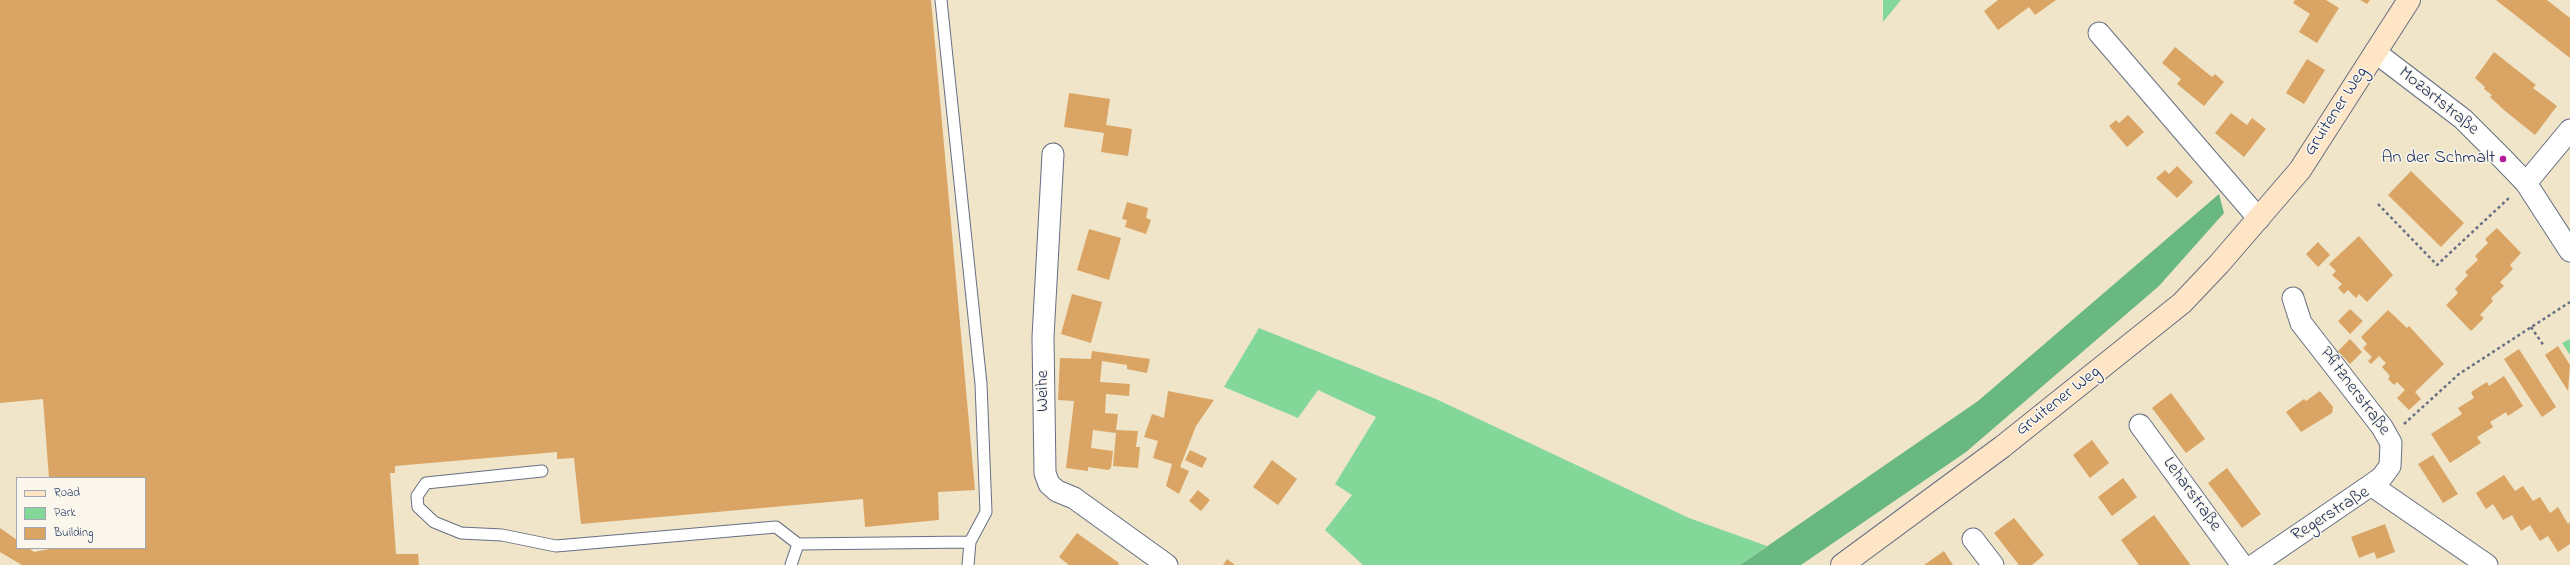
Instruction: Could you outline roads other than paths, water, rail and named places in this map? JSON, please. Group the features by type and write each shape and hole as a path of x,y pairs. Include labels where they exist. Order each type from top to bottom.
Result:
{"street":[{"name":"Gruitener Weg","path":"1842,565 2002,447 2176,308 2219,264 2300,170 2409,0"},
{"path":"2099,33 2259,219"},
{"name":"Mozartstraße","path":"2375,52 2463,119 2526,183 2570,251"},
{"path":"2526,183 2570,130"},
{"name":"Weihe","path":"1053,154 1044,337 1044,473 1049,484 1057,491 1074,498 1167,565"},
{"name":"Pfitznerstraße","path":"2293,298 2301,323 2389,437 2392,448 2390,466 2382,477 2371,485"},
{"name":"Leharstraße","path":"2140,425 2254,564"},
{"name":"Regerstraße","path":"2254,564 2371,485 2486,565"},
{"path":"1973,539 1993,565"}],"lane":[{"path":"941,0 981,384 986,512 970,542 968,565"},
{"path":"542,471 426,483 417,496 418,507 434,522 461,533 502,535 556,546 776,527 798,544 970,542"},
{"path":"791,565 798,544"}],"place":[{"name":"An der Schmalt","path":"2503,159"}]}
